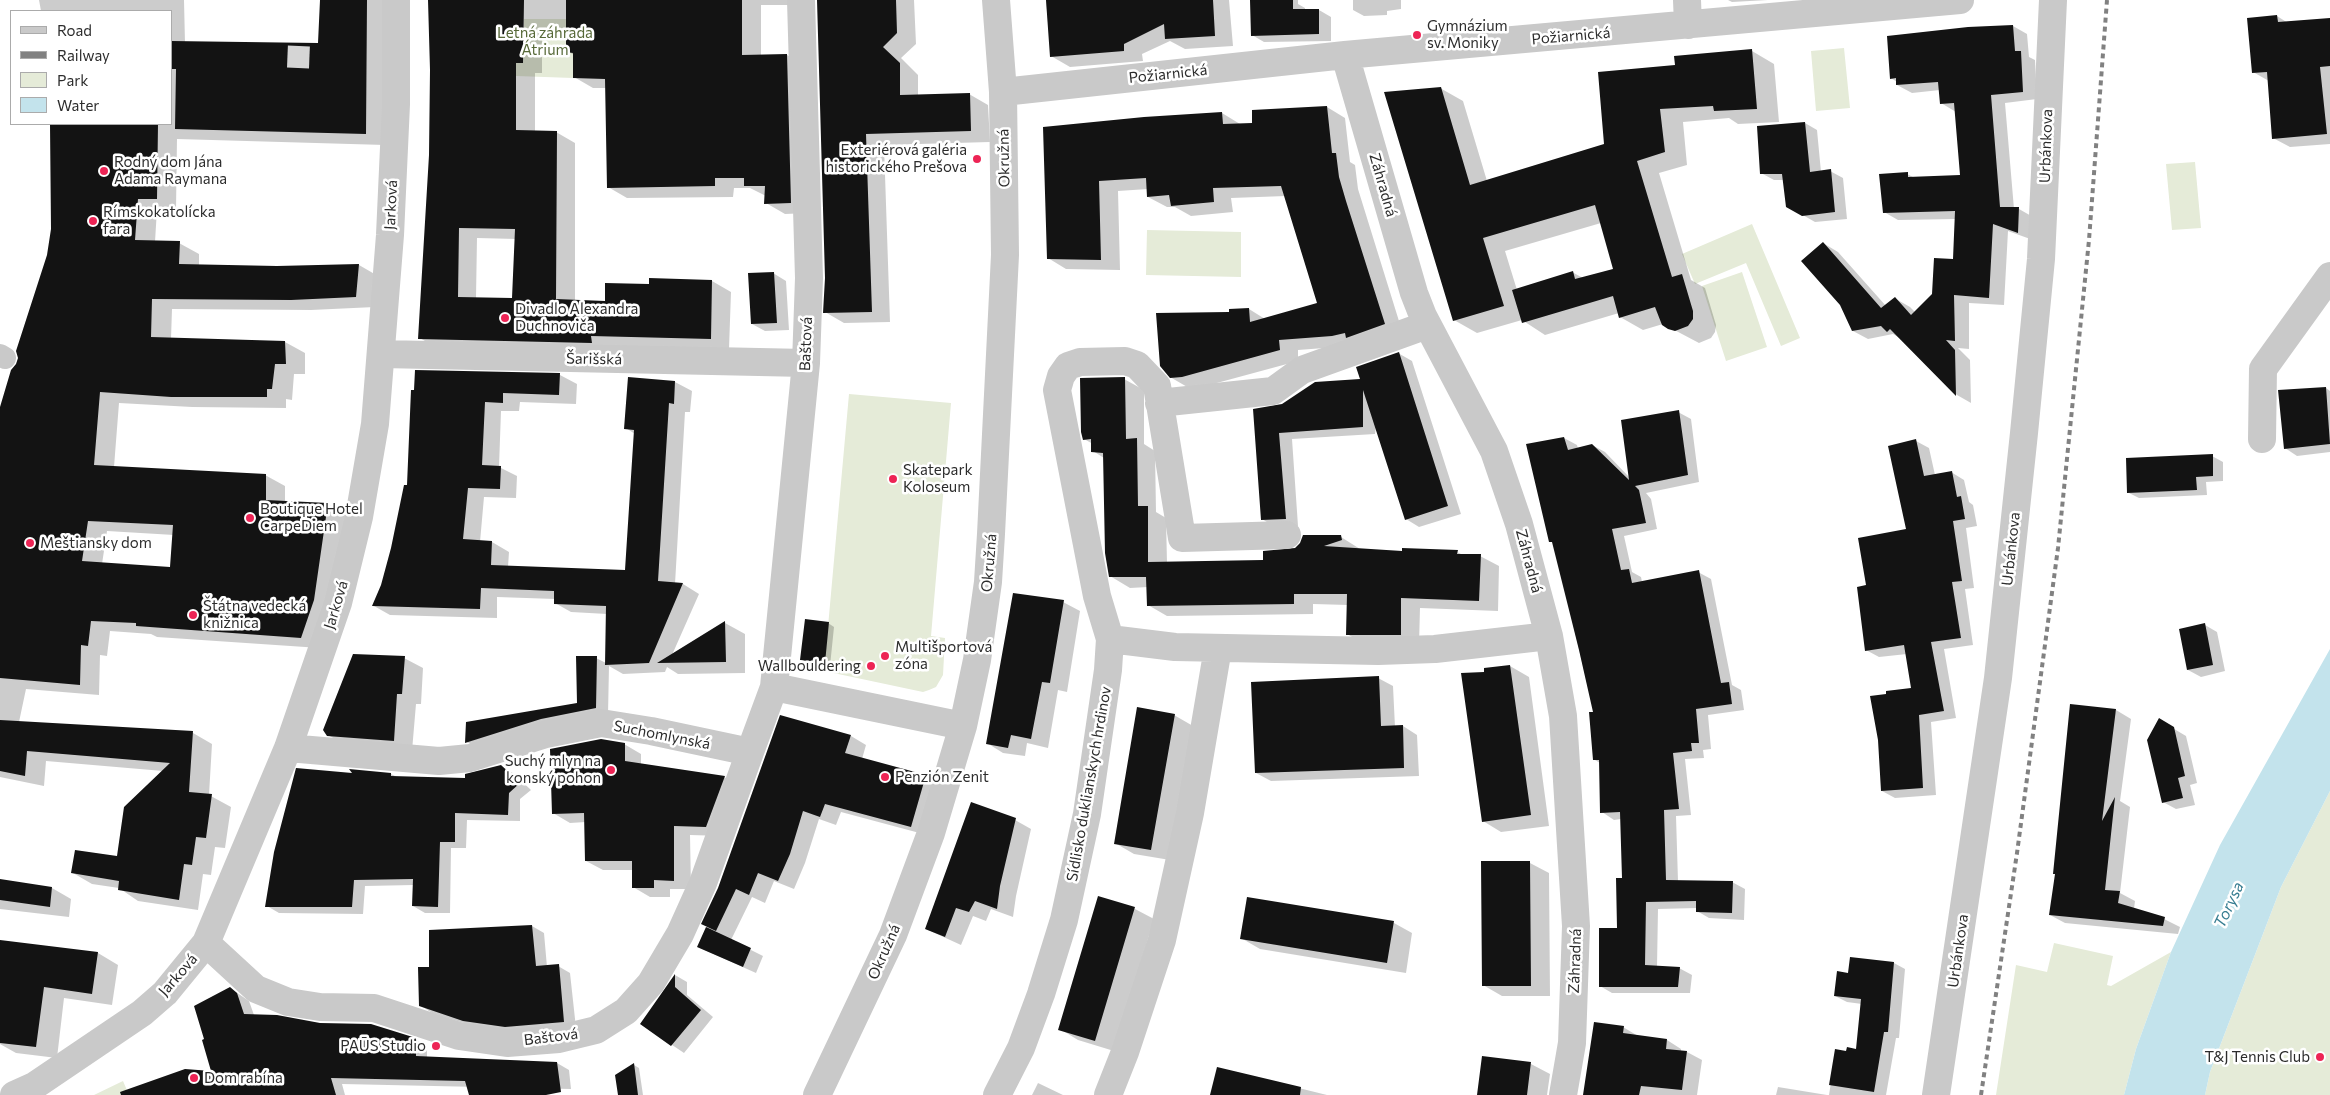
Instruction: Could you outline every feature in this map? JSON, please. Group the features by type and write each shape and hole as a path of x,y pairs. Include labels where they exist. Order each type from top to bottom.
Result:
{"street":[{"name":"Jarková","path":"14,1095 34,1086 142,1013 165,993 206,943 288,748 338,603 359,517 376,424 382,354 395,114 396,0"},
{"name":"Baštová","path":"774,687 806,363 808,278 801,0"},
{"name":"Okružná","path":"817,1095 893,935 932,833 978,660 988,582 993,509 1005,256 1003,92 996,0"},
{"name":"Požiarnická","path":"1003,92 1345,55 1687,13 1960,0"},
{"name":"Urbánkova","path":"1936,1095 1998,678 2019,482 2041,258 2053,0"},
{"name":"Záhradná","path":"1345,55 1414,293 1427,325 1494,452 1519,524 1549,636 1563,716 1576,926 1572,1043 1563,1095"},
{"path":"2262,440 2263,368 2330,276"},
{"path":"1159,403 1273,391 1302,370 1427,325"},
{"name":"Šarišská","path":"382,354 806,363"},
{"name":"Sídlisko duklianskych hrdinov","path":"997,1095 1021,1048 1067,911 1086,823 1099,742 1110,639 1097,596 1057,390 1061,376 1068,366 1080,362 1125,361 1137,365 1157,386 1182,538 1287,536"},
{"path":"1110,639 1176,647 1369,651 1435,649 1549,636"},
{"path":"1108,1095 1125,1052 1162,940 1191,804 1218,648"},
{"path":"750,752 774,687 962,726"},
{"name":"Suchomlynská","path":"288,748 439,760 470,758 546,734 601,723 651,731 750,752"},
{"name":"Baštová","path":"206,943 256,989 288,1002 320,1007 374,1008 459,1036 507,1042 559,1039 596,1030 626,1011 651,983 680,934 703,883 750,752"}],"green space":[{"name":"Letná záhrada Átrium","path":"524,19 572,19 566,52 573,53 573,78 516,76 516,63 523,63"},
{"path":"1844,48 1850,108 1816,111 1811,51"},
{"path":"2195,162 2201,228 2172,230 2166,164"},
{"path":"1752,224 1800,338 1781,346 1746,263 1695,284 1682,254"},
{"path":"1147,230 1241,232 1241,277 1146,275"},
{"path":"1742,272 1767,347 1726,361 1702,286"},
{"name":"Skatepark Koloseum","path":"849,394 951,403 931,636 945,638 943,675 936,687 923,692 824,671"},
{"path":"2330,791 2330,1095 2205,1095 2210,1072 2281,887"},
{"path":"2054,943 2113,956 2107,985 2111,986 2171,952 2136,1049 2124,1095 1996,1095 2016,965 2047,972"},
{"path":"123,1081 129,1095 94,1095"}],"water":[{"name":"Torysa","path":"2330,649 2330,791 2281,887 2210,1072 2205,1095 2124,1095 2136,1049 2171,952 2220,845"}],"building":[{"path":"320,0 367,0 366,134 175,129 176,69 172,69 172,41 318,43"},
{"path":"428,0 524,0 523,63 516,63 516,130 557,131 556,299 605,301 605,283 649,284 649,278 712,280 711,339 591,336 592,343 418,339 429,155 430,70","holes":["459,228 515,229 512,298 458,297"]},
{"path":"566,0 742,0 742,55 787,54 791,203 764,204 765,186 744,186 744,178 715,178 715,186 607,188 605,79 573,78 573,53 566,52"},
{"path":"817,0 896,0 897,33 883,47 900,63 900,95 970,93 971,131 866,134 872,312 823,313 825,278"},
{"path":"1046,0 1213,0 1215,36 1165,39 1164,24 1124,44 1124,51 1050,57"},
{"path":"1250,0 1293,0 1293,9 1319,9 1319,34 1251,36"},
{"path":"2277,15 2278,22 2330,18 2330,66 2320,67 2327,134 2272,139 2267,72 2252,73 2247,18"},
{"path":"2013,25 2015,51 2021,51 2023,92 1991,95 2000,207 2019,207 2018,233 1993,224 1989,298 1954,295 1955,341 1946,340 1955,350 1956,396 1890,329 1887,332 1881,326 1852,331 1840,305 1801,261 1823,242 1881,308 1895,297 1911,315 1932,294 1934,258 1953,259 1955,211 1883,213 1879,174 1908,172 1908,177 1960,175 1954,103 1940,104 1938,82 1896,85 1896,78 1890,79 1887,36 1968,27"},
{"path":"1752,49 1757,109 1714,111 1713,106 1660,109 1665,152 1637,161 1672,277 1682,274 1693,311 1693,319 1688,326 1675,331 1668,329 1662,325 1655,307 1619,318 1613,296 1522,323 1512,290 1573,271 1575,279 1613,269 1595,205 1483,238 1504,306 1453,321 1384,92 1441,87 1470,185 1604,144 1598,72 1675,65 1674,56"},
{"path":"1327,106 1332,153 1336,153 1339,177 1385,324 1346,338 1345,333 1332,336 1279,340 1280,350 1182,377 1170,378 1160,366 1156,313 1229,312 1229,309 1249,308 1250,322 1317,303 1281,186 1213,188 1214,202 1171,206 1169,195 1147,197 1146,178 1099,181 1101,260 1047,259 1043,127 1144,117 1222,112 1223,124 1252,123 1252,110"},
{"path":"1805,122 1810,172 1831,169 1835,212 1802,216 1786,207 1782,174 1760,174 1757,126"},
{"path":"50,125 158,125 157,199 138,199 135,240 180,241 179,264 277,266 359,264 356,297 291,300 152,299 151,337 285,341 286,364 275,364 272,389 267,389 267,397 171,397 100,392 94,465 266,474 266,500 328,503 314,600 301,638 136,626 136,623 91,621 88,646 81,645 80,685 0,678 0,407 11,370 18,358 16,351 47,255 51,229","holes":["88,521 173,525 170,567 82,561"]},
{"path":"774,272 777,323 751,324 748,273"},
{"path":"1399,352 1448,506 1405,520 1363,390 1363,427 1279,433 1286,519 1261,520 1253,409 1282,404 1315,382 1360,379 1356,367"},
{"path":"415,370 560,373 559,395 503,393 503,403 485,402 482,465 501,466 500,489 468,488 463,539 492,541 491,565 625,570 634,430 624,429 628,377 675,381 674,404 669,403 658,581 683,583 649,663 605,665 606,606 554,604 554,591 481,588 480,609 372,606 381,585 391,548 404,485 407,485 411,390 414,390"},
{"path":"1125,377 1126,439 1137,438 1138,506 1148,506 1148,562 1263,560 1263,551 1295,548 1300,543 1303,535 1341,535 1342,540 1324,546 1402,551 1402,548 1458,550 1457,554 1481,554 1479,601 1401,598 1401,635 1346,635 1347,594 1294,594 1294,604 1147,606 1146,577 1109,577 1105,553 1103,453 1091,452 1091,439 1083,440 1081,432 1080,378"},
{"path":"2326,387 2330,444 2284,449 2278,390"},
{"path":"1679,410 1688,475 1635,486 1639,490 1646,523 1612,529 1621,570 1629,569 1632,583 1699,570 1721,683 1729,682 1732,704 1696,709 1699,743 1691,743 1692,751 1673,753 1679,809 1664,810 1666,880 1733,881 1732,913 1696,912 1696,901 1646,902 1645,965 1680,967 1678,987 1599,987 1599,928 1617,928 1616,878 1622,878 1620,812 1600,813 1599,760 1593,760 1589,712 1593,712 1526,444 1564,437 1568,450 1592,444 1629,480 1621,420"},
{"path":"1916,439 1924,476 1952,471 1957,497 1961,496 1965,519 1953,521 1962,581 1952,582 1961,638 1931,642 1944,711 1919,715 1923,788 1881,791 1878,740 1870,696 1886,694 1886,691 1911,688 1904,645 1865,651 1857,587 1866,585 1858,538 1906,529 1888,446"},
{"path":"2213,454 2213,476 2196,477 2197,490 2127,493 2126,458"},
{"path":"1013,593 1064,600 1050,683 1042,682 1031,739 1011,735 1008,748 986,744"},
{"path":"805,619 829,622 825,663 800,660"},
{"path":"725,621 726,662 657,663"},
{"path":"2205,623 2213,665 2187,670 2179,629"},
{"path":"353,654 405,656 402,694 397,694 394,741 327,736 323,730"},
{"path":"576,656 597,656 596,708 541,719 465,743 466,722 577,703"},
{"path":"1510,665 1531,815 1482,822 1461,673 1484,672 1484,668"},
{"path":"1379,676 1381,726 1403,725 1404,768 1255,773 1251,682"},
{"path":"2070,704 2116,709 2102,821 2115,797 2105,890 2120,891 2118,903 2165,917 2163,926 2049,915 2055,874 2053,874"},
{"path":"1137,707 1175,714 1151,850 1114,844"},
{"path":"780,715 851,735 845,753 926,775 911,827 825,804 820,817 803,811 790,854 778,881 758,873 749,895 736,889 716,931 701,924 718,888"},
{"path":"2159,718 2174,727 2185,776 2178,778 2183,798 2162,803 2147,740"},
{"path":"0,720 193,731 189,792 212,794 206,838 196,837 192,865 184,864 179,900 118,890 119,881 71,873 75,850 117,856 124,807 170,763 27,751 25,776 0,771"},
{"path":"601,739 625,743 625,761 725,776 706,827 674,826 674,881 654,880 654,888 632,888 632,861 585,861 584,813 552,814 550,749"},
{"path":"501,765 520,783 509,793 508,815 455,813 455,842 440,842 438,907 412,906 413,879 354,880 352,907 265,907 274,852 296,768 352,773 349,769 391,773 391,776 465,778 465,774"},
{"path":"971,802 1016,818 1000,886 997,909 975,901 969,912 956,908 945,937 925,929"},
{"path":"1481,861 1530,861 1531,986 1482,986"},
{"path":"0,879 52,887 50,907 0,900"},
{"path":"1098,896 1135,907 1095,1041 1058,1030"},
{"path":"1247,897 1394,921 1387,963 1240,939"},
{"path":"532,925 536,966 559,964 564,1022 505,1027 463,1021 419,1006 418,967 429,967 429,930"},
{"path":"706,927 751,948 743,967 697,947"},
{"path":"0,940 98,952 92,994 44,987 36,1047 0,1043"},
{"path":"1850,957 1894,962 1888,1032 1884,1032 1874,1092 1829,1085 1835,1049 1846,1051 1847,1047 1856,1049 1861,999 1834,996 1837,971 1848,973"},
{"path":"675,974 675,987 701,1010 671,1046 640,1024"},
{"path":"230,987 237,993 244,1014 277,1015 320,1023 371,1024 416,1038 416,1056 557,1062 561,1092 546,1095 469,1095 465,1081 331,1078 336,1095 121,1095 120,1092 185,1069 211,1071 194,1006"},
{"path":"1594,1022 1624,1026 1623,1033 1667,1039 1666,1049 1687,1051 1682,1090 1641,1086 1639,1095 1583,1095"},
{"path":"1482,1056 1531,1062 1527,1095 1477,1095"},
{"path":"634,1063 638,1095 618,1095 615,1075"},
{"path":"1217,1067 1301,1087 1300,1095 1210,1095"}],"tunnel":[{"path":"298,68 299,43"}],"railway":[{"path":"1981,1095 2017,853 2058,548 2089,240 2107,0"}],"place":[{"name":"Gymnázium sv. Moniky","path":"1417,35"},
{"name":"Exteriérová galéria historického Prešova","path":"977,159"},
{"name":"Rodný dom Jána Adama Raymana","path":"104,171"},
{"name":"Rímskokatolícka fara","path":"93,221"},
{"name":"Divadlo Alexandra Duchnoviča","path":"505,318"},
{"name":"Skatepark Koloseum","path":"893,479"},
{"name":"Boutique Hotel CarpeDiem","path":"250,518"},
{"name":"Meštiansky dom","path":"30,543"},
{"name":"Štátna vedecká knižnica","path":"193,615"},
{"name":"Multišportová zóna","path":"885,656"},
{"name":"Wallbouldering","path":"871,666"},
{"name":"Suchý mlyn na konský pohon","path":"611,770"},
{"name":"Penzión Zenit","path":"885,777"},
{"name":"PAŪS Studio","path":"436,1046"},
{"name":"T&J Tennis Club","path":"2320,1057"},
{"name":"Dom rabína","path":"194,1078"}]}
